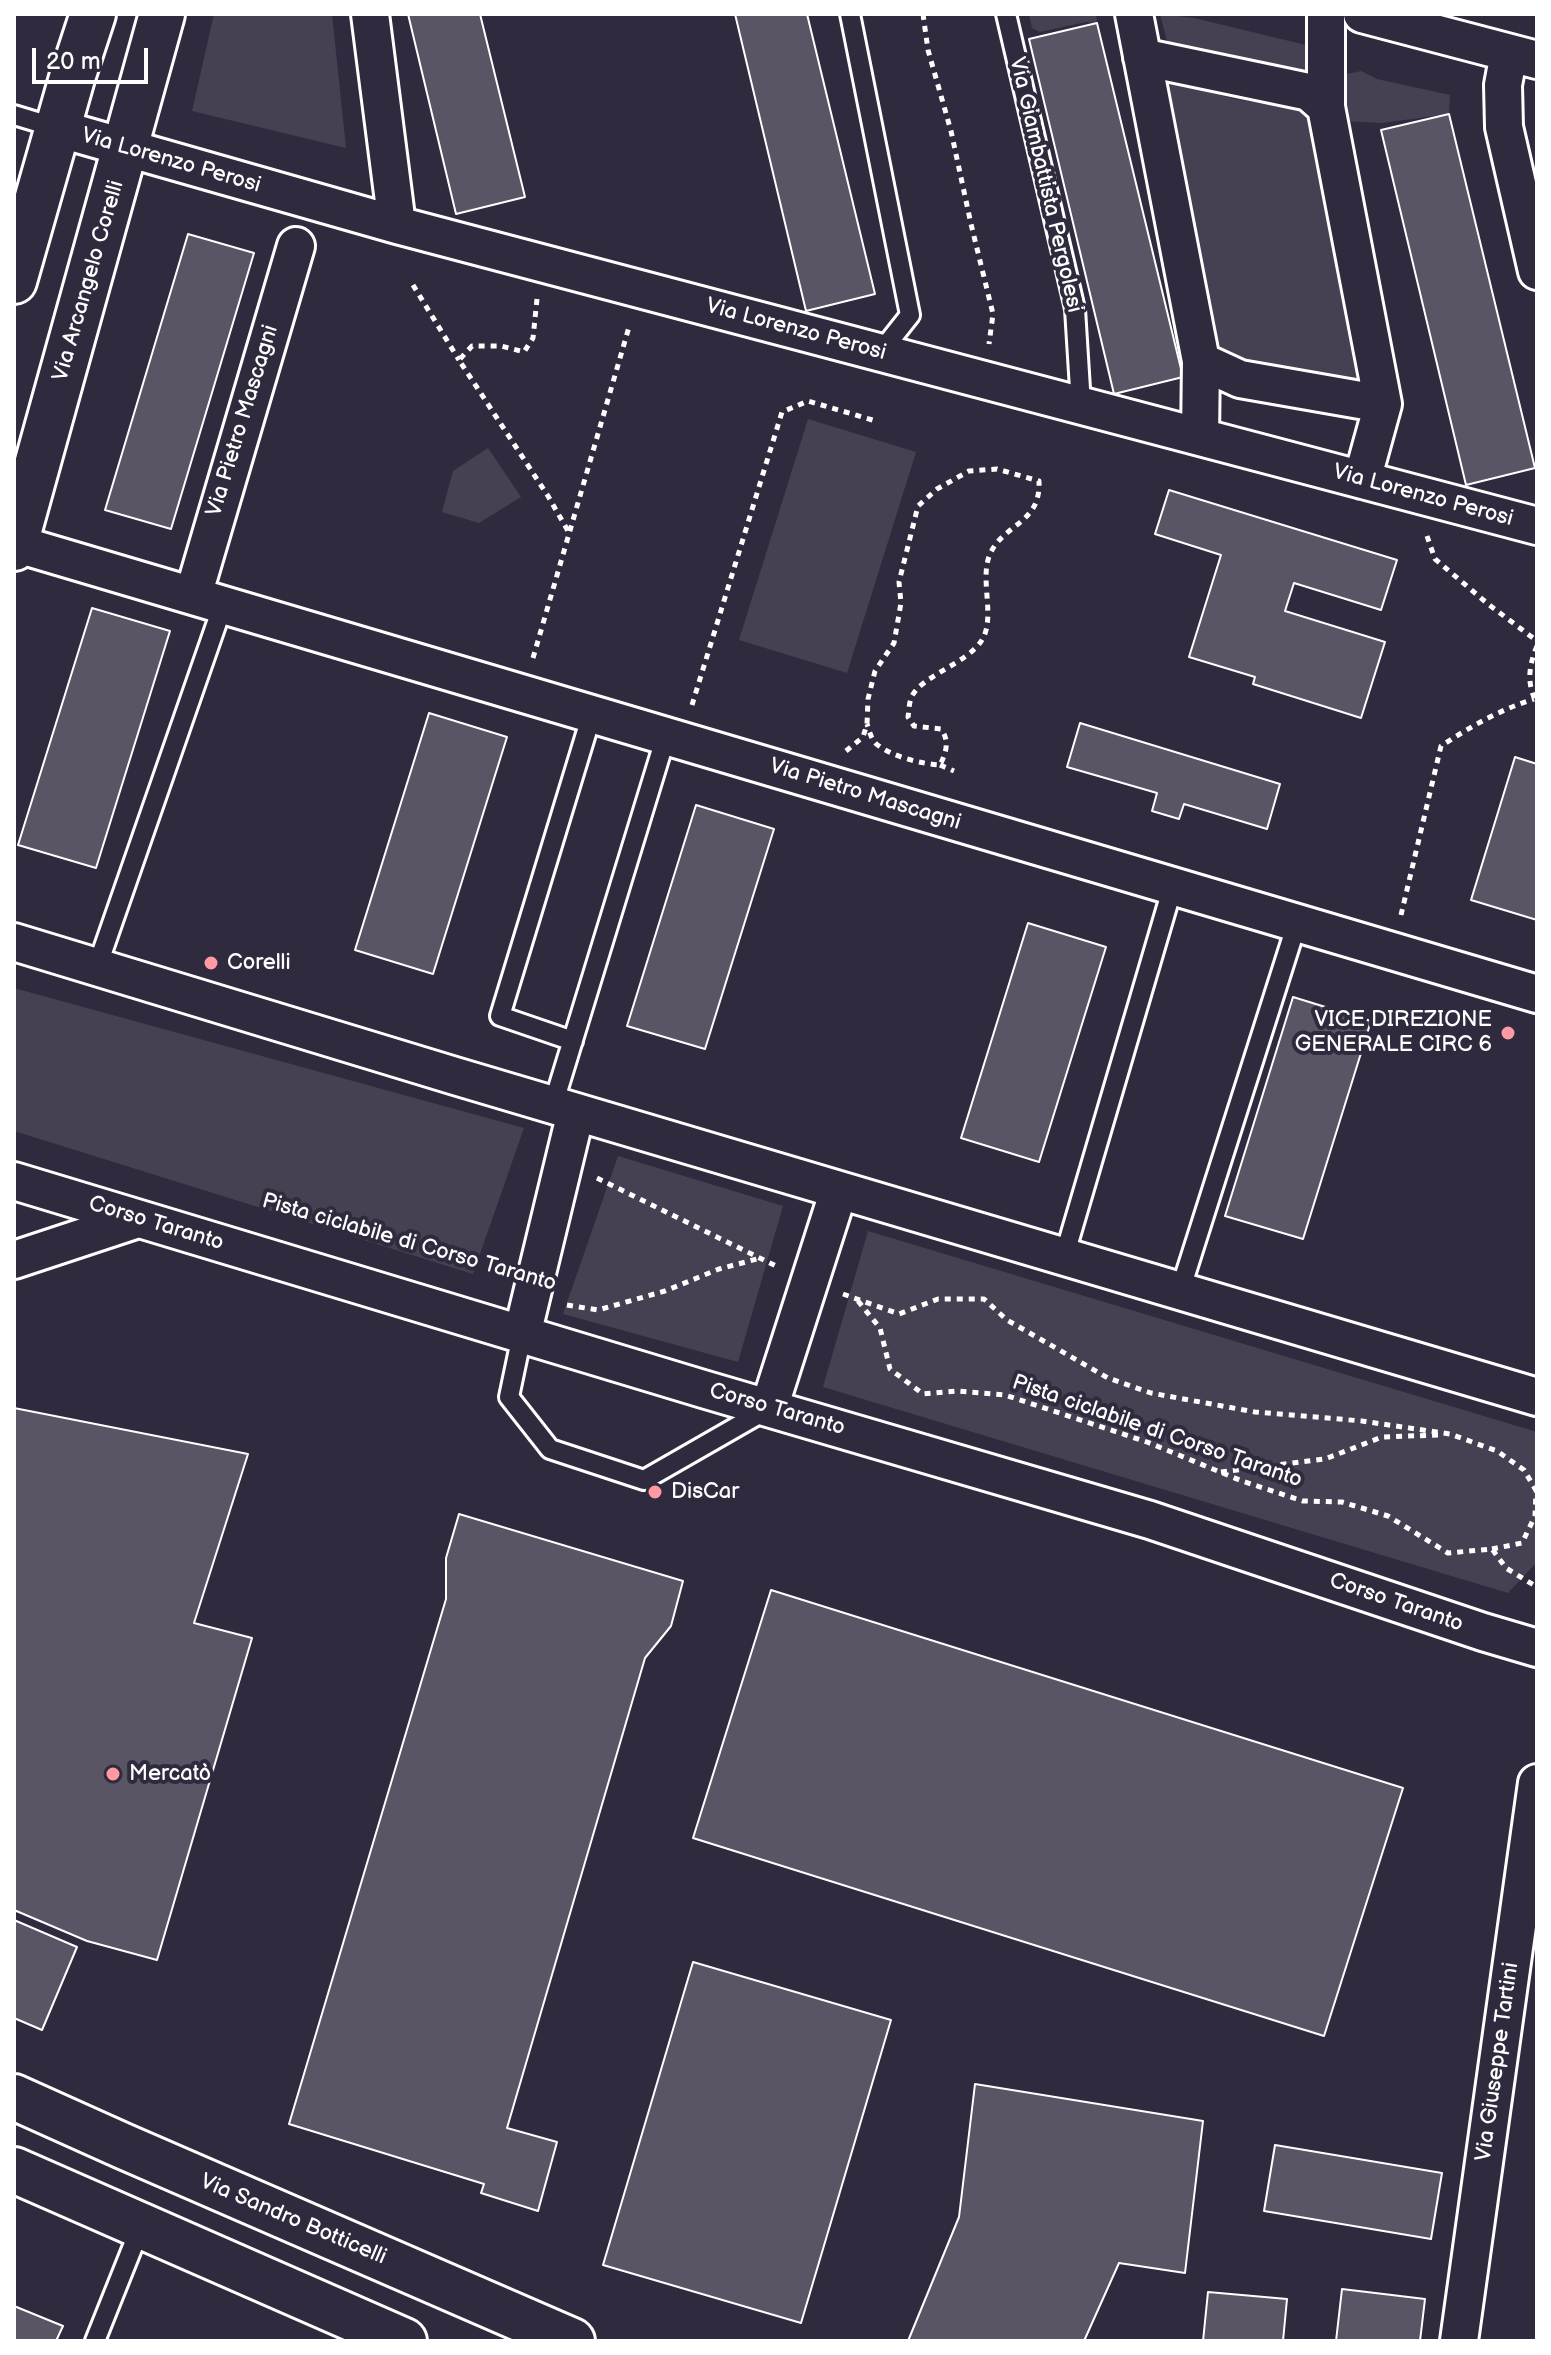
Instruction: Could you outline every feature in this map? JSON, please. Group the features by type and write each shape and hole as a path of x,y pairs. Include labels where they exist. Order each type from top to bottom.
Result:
{"main road":[{"path":"17,260 93,14"},
{"name":"Via Arcangelo Corelli","path":"14,545 162,14"},
{"name":"Via Sandro Botticelli","path":"14,2097 572,2341"},
{"path":"14,2170 404,2341"}],"street":[{"path":"370,14 397,225"},
{"path":"1134,14 1201,361 1201,421"},
{"path":"1326,14 1326,107 1383,404 1362,480"},
{"path":"1362,14 1523,56 1503,85 1504,127 1537,271"},
{"path":"1142,57 1309,92 1326,107"},
{"name":"Via Lorenzo Perosi","path":"57,128 397,225 1081,405 1201,421 1362,480 1537,526"},
{"name":"Via Pietro Mascagni","path":"208,600 296,246"},
{"path":"1201,361 1240,379 1383,404"},
{"name":"Via Pietro Mascagni","path":"14,545 1537,994"},
{"path":"14,942 1537,1397"},
{"path":"522,1335 565,1109"},
{"name":"Corso Taranto","path":"14,1181 1150,1520 1537,1648"},
{"path":"769,1408 839,1190"},
{"path":"14,1260 138,1219"},
{"name":"Via Giuseppe Tartini","path":"1459,2341 1537,1783"}],"lane":[{"path":"850,14 910,315 880,353"},
{"name":"Via Giambattista Pergolesi","path":"1006,14 1075,309 1081,405"},
{"path":"14,115 57,128"},
{"path":"97,967 208,600"},
{"path":"573,1041 500,1016 592,714"},
{"path":"565,1109 573,1041 673,738"},
{"path":"1064,1257 1173,886"},
{"path":"1180,1291 1297,923"},
{"path":"522,1335 509,1397 550,1449 644,1480 769,1408"},
{"path":"95,2341 141,2226"}],"path":[{"path":"923,14 928,50 951,131 993,314 987,357 980,379"},
{"path":"413,285 569,531"},
{"path":"459,360 472,346 501,346 524,352 533,338 537,299"},
{"path":"524,694 629,327"},
{"path":"673,738 782,412 808,401 876,421"},
{"path":"940,765 945,754 946,735 941,729 914,726 908,717 911,698 919,687 974,649 984,637 990,555 1001,540 1023,522 1034,508 1039,493 1039,481 1020,474 997,469 969,471 937,489 918,506 899,582 901,603 894,643 875,671 868,699 867,724 872,739 879,747 954,771"},
{"path":"1390,950 1406,900 1441,746 1513,706 1536,701 1529,681 1537,643 1435,559 1411,492"},
{"name":"Pista ciclabile di Corso Taranto","path":"531,1299 598,1310 758,1259 593,1176"},
{"name":"Pista ciclabile di Corso Taranto","path":"938,1299 984,1299 1007,1320 1108,1378 1151,1393 1255,1412 1362,1421 1450,1434 1497,1451 1524,1470 1536,1492 1535,1516 1522,1543 1448,1553 1388,1516 1342,1502 1303,1501 1132,1437 1005,1395 956,1391 923,1394 890,1369 880,1328 858,1300 899,1314 938,1299"},
{"path":"1220,1472 1325,1459 1382,1437 1450,1434"},
{"path":"1492,1549 1506,1568 1537,1587"}],"shaded area":[{"path":"214,14 332,14 346,148 192,111"},
{"path":"1029,14 1096,14 1097,23 1086,22 1040,32 1032,28"},
{"path":"1160,14 1194,18 1306,45 1317,50 1317,62 1304,82 1168,45"},
{"path":"1361,71 1377,79 1450,95 1449,114 1382,123 1341,121 1342,75"},
{"path":"1174,83 1235,99 1306,111 1319,118 1374,388 1221,362 1164,88"},
{"path":"808,419 916,452 847,673 739,640"},
{"path":"488,448 521,497 479,523 442,512 453,471"},
{"path":"14,988 524,1128 473,1274 14,1131"},
{"path":"618,1156 783,1206 738,1362 563,1314"},
{"path":"868,1231 1537,1432 1537,1562 1508,1593 823,1387"}],"building":[{"path":"408,14 480,14 525,197 456,214"},
{"path":"735,14 807,14 875,294 806,311"},
{"path":"1097,23 1183,377 1114,394 1029,39"},
{"path":"1449,114 1535,468 1466,485 1381,130"},
{"path":"188,234 254,253 171,529 105,510"},
{"path":"1169,490 1397,560 1381,610 1294,583 1285,611 1385,642 1361,718 1253,684 1255,677 1189,657 1221,555 1155,534"},
{"path":"92,608 170,631 96,868 18,845"},
{"path":"429,713 507,737 433,974 355,950"},
{"path":"1080,723 1280,784 1267,829 1184,804 1179,819 1152,811 1157,793 1067,767"},
{"path":"1515,757 1537,764 1537,920 1471,900"},
{"path":"696,805 774,829 705,1049 627,1026"},
{"path":"1028,923 1106,947 1039,1162 961,1138"},
{"path":"1293,997 1371,1021 1303,1239 1225,1216"},
{"name":"Mercatò","path":"14,1408 248,1454 194,1623 252,1638 157,1960 87,1941 14,1910"},
{"path":"459,1514 683,1581 671,1626 645,1658 507,2128 557,2142 538,2211 481,2193 484,2184 289,2124 446,1599 446,1558"},
{"path":"771,1590 1403,1788 1324,2036 693,1838"},
{"path":"14,1920 77,1947 42,2030 14,2018"},
{"path":"693,1962 891,2020 801,2323 603,2265"},
{"path":"975,2084 1203,2121 1185,2273 1119,2263 1084,2341 908,2341 959,2217"},
{"path":"1275,2145 1442,2173 1431,2239 1264,2211"},
{"path":"1342,2289 1425,2299 1420,2341 1336,2341"},
{"path":"1208,2292 1287,2299 1283,2341 1203,2341"},
{"path":"14,2306 63,2326 56,2341 14,2341"}],"place":[{"name":"Corelli","path":"211,963"},
{"name":"VICE DIREZIONE GENERALE CIRC 6","path":"1508,1033"},
{"name":"DisCar","path":"655,1492"},
{"name":"Mercatò","path":"113,1774"}]}
